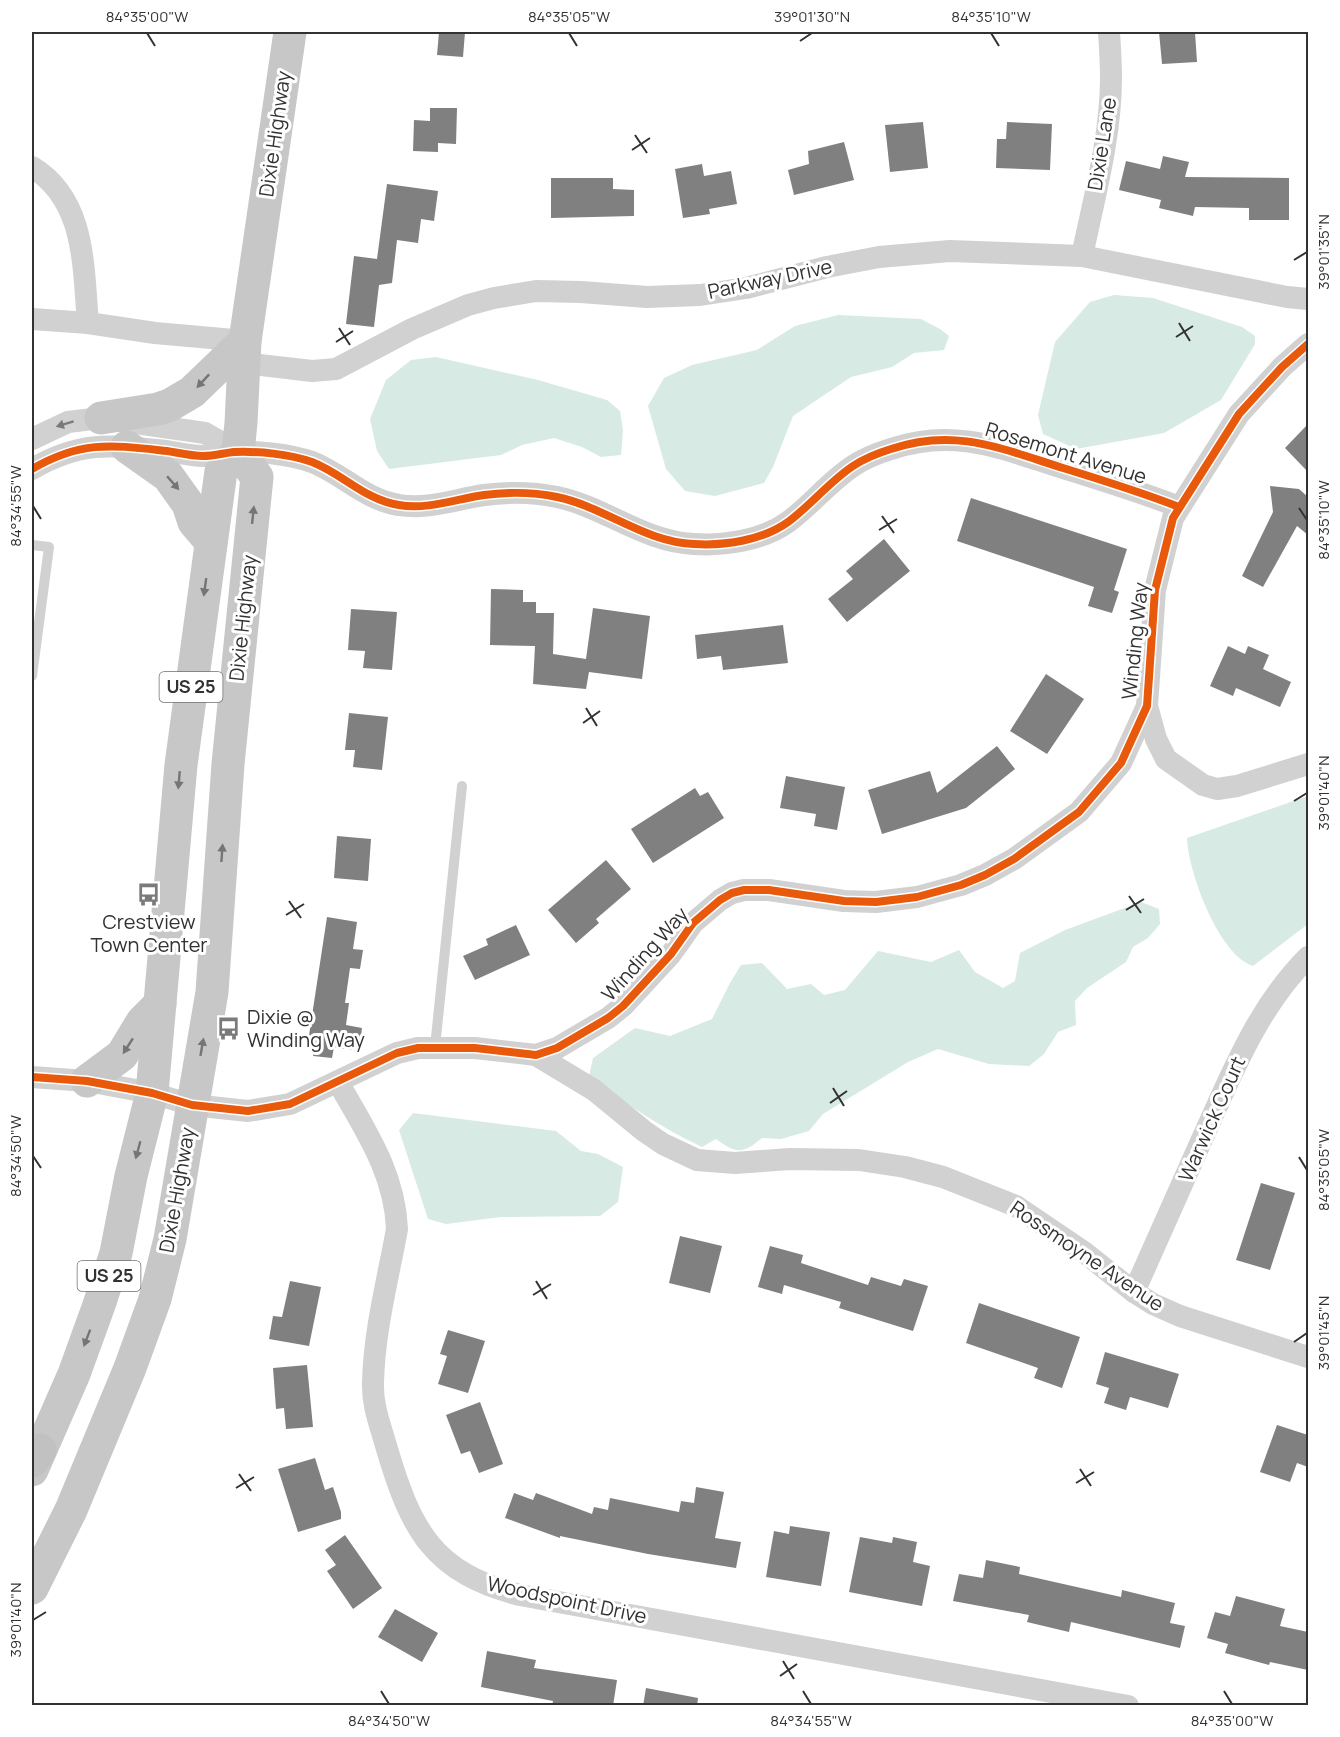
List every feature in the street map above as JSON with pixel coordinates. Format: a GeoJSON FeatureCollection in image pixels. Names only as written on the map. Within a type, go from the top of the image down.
{"type":"FeatureCollection","features":[{"type":"Feature","properties":{"kind":"main road","name":"Dixie Highway"},"geometry":{"type":"LineString","coordinates":[[34,1460],[74,1374],[113,1263],[131,1176],[152,1094],[181,765],[221,471],[238,452],[244,352],[290,32]]}},
{"type":"Feature","properties":{"kind":"main road"},"geometry":{"type":"LineString","coordinates":[[101,418],[170,405],[192,392],[244,352]]}},
{"type":"Feature","properties":{"kind":"main road"},"geometry":{"type":"LineString","coordinates":[[127,447],[168,476],[188,504],[194,522],[211,542]]}},
{"type":"Feature","properties":{"kind":"main road","name":"Dixie Highway"},"geometry":{"type":"LineString","coordinates":[[32,1588],[71,1510],[130,1368],[155,1299],[170,1239],[212,992],[228,764],[257,477],[238,452]]}},
{"type":"Feature","properties":{"kind":"main road"},"geometry":{"type":"LineString","coordinates":[[87,1081],[122,1056],[142,1022],[160,1004]]}},
{"type":"Feature","properties":{"kind":"main road"},"geometry":{"type":"LineString","coordinates":[[32,1549],[74,1453],[137,1290],[153,1229],[168,1146],[165,1123],[152,1094]]}},
{"type":"Feature","properties":{"kind":"street","name":"Dixie Lane"},"geometry":{"type":"LineString","coordinates":[[1082,256],[1099,174],[1109,107],[1111,78],[1109,32]]}},
{"type":"Feature","properties":{"kind":"street"},"geometry":{"type":"LineString","coordinates":[[32,167],[56,186],[72,215],[82,261],[88,323]]}},
{"type":"Feature","properties":{"kind":"street","name":"Parkway Drive"},"geometry":{"type":"LineString","coordinates":[[32,319],[88,323],[155,333],[244,352],[312,371],[336,369],[412,329],[468,304],[494,297],[536,291],[647,297],[700,295],[746,288],[827,267],[879,257],[950,251],[1082,256],[1287,297],[1308,299]]}},
{"type":"Feature","properties":{"kind":"street","name":"Winding Way"},"geometry":{"type":"LineString","coordinates":[[32,1077],[87,1081],[152,1094],[192,1105],[249,1111],[290,1104],[397,1053],[418,1048],[475,1048],[536,1055],[557,1048],[608,1018],[623,1006],[671,954],[693,923],[732,893],[744,890],[769,890],[844,901],[876,902],[917,897],[960,885],[1014,860],[1080,812],[1121,763],[1147,706],[1155,590],[1173,518],[1239,414],[1308,344]]}},
{"type":"Feature","properties":{"kind":"street"},"geometry":{"type":"LineString","coordinates":[[32,439],[68,422],[101,418],[205,433],[238,452]]}},
{"type":"Feature","properties":{"kind":"street","name":"Rosemont Avenue"},"geometry":{"type":"LineString","coordinates":[[238,452],[278,455],[311,462],[363,493],[400,506],[420,507],[509,493],[550,496],[609,515],[653,536],[693,544],[735,542],[769,532],[787,523],[854,466],[874,454],[914,441],[939,439],[987,444],[1150,495],[1179,507]]}},
{"type":"Feature","properties":{"kind":"street"},"geometry":{"type":"LineString","coordinates":[[32,470],[58,456],[82,448],[127,447],[203,456],[238,452]]}},
{"type":"Feature","properties":{"kind":"street"},"geometry":{"type":"LineString","coordinates":[[1147,706],[1156,739],[1166,759]]}},
{"type":"Feature","properties":{"kind":"street"},"geometry":{"type":"LineString","coordinates":[[1121,763],[1145,755],[1166,759],[1203,785],[1216,789],[1237,786],[1308,764]]}},
{"type":"Feature","properties":{"kind":"street","name":"Warwick Court"},"geometry":{"type":"LineString","coordinates":[[1134,1292],[1237,1060],[1259,1019],[1308,957]]}},
{"type":"Feature","properties":{"kind":"street","name":"Rossmoyne Avenue"},"geometry":{"type":"LineString","coordinates":[[536,1055],[594,1089],[663,1144],[698,1160],[735,1163],[790,1159],[859,1160],[905,1167],[943,1177],[1016,1206],[1084,1252],[1134,1292],[1153,1304],[1180,1316],[1308,1357]]}},
{"type":"Feature","properties":{"kind":"street","name":"Woodspoint Drive"},"geometry":{"type":"LineString","coordinates":[[338,1082],[377,1150],[393,1191],[397,1209],[398,1229],[375,1348],[373,1402],[400,1492],[418,1529],[437,1552],[453,1566],[492,1588],[520,1595],[1128,1706]]}},
{"type":"Feature","properties":{"kind":"lane"},"geometry":{"type":"LineString","coordinates":[[32,545],[49,547],[32,676]]}},
{"type":"Feature","properties":{"kind":"lane"},"geometry":{"type":"LineString","coordinates":[[435,1047],[462,786]]}},
{"type":"Feature","properties":{"kind":"shaded area"},"geometry":{"type":"Polygon","coordinates":[[[1114,295],[1153,298],[1242,327],[1255,336],[1255,344],[1221,400],[1164,433],[1076,449],[1043,434],[1038,415],[1055,342],[1090,302],[1114,295]]]}},
{"type":"Feature","properties":{"kind":"shaded area"},"geometry":{"type":"Polygon","coordinates":[[[838,315],[921,319],[949,336],[944,350],[914,353],[892,367],[851,377],[793,416],[773,467],[764,483],[715,496],[685,491],[666,469],[648,406],[664,378],[692,365],[757,350],[795,326],[838,315]]]}},
{"type":"Feature","properties":{"kind":"shaded area"},"geometry":{"type":"Polygon","coordinates":[[[436,357],[538,380],[607,400],[620,411],[623,430],[621,455],[601,457],[582,447],[554,438],[522,445],[501,455],[389,469],[377,451],[370,419],[386,380],[411,360],[436,357]]]}},
{"type":"Feature","properties":{"kind":"shaded area"},"geometry":{"type":"Polygon","coordinates":[[[1308,796],[1308,924],[1253,966],[1240,959],[1228,947],[1217,930],[1199,891],[1187,838],[1308,796]]]}},
{"type":"Feature","properties":{"kind":"shaded area"},"geometry":{"type":"Polygon","coordinates":[[[1141,902],[1159,909],[1160,924],[1148,938],[1133,947],[1126,962],[1087,988],[1075,1001],[1076,1025],[1058,1032],[1044,1054],[1029,1066],[989,1064],[938,1049],[908,1062],[823,1114],[809,1131],[781,1139],[762,1138],[750,1147],[739,1150],[716,1139],[702,1147],[687,1140],[616,1096],[589,1076],[593,1058],[635,1028],[670,1036],[712,1019],[741,965],[762,963],[787,989],[811,984],[824,995],[845,990],[878,951],[931,962],[959,950],[975,972],[1003,988],[1015,981],[1020,953],[1065,930],[1141,902]]]}},
{"type":"Feature","properties":{"kind":"shaded area"},"geometry":{"type":"Polygon","coordinates":[[[413,1113],[556,1131],[581,1151],[598,1154],[623,1167],[618,1202],[600,1216],[501,1217],[446,1224],[428,1219],[399,1130],[413,1113]]]}},
{"type":"Feature","properties":{"kind":"building"},"geometry":{"type":"Polygon","coordinates":[[[439,32],[465,32],[463,57],[437,55],[439,32]]]}},
{"type":"Feature","properties":{"kind":"building"},"geometry":{"type":"Polygon","coordinates":[[[1159,32],[1195,32],[1197,62],[1162,64],[1159,32]]]}},
{"type":"Feature","properties":{"kind":"building"},"geometry":{"type":"Polygon","coordinates":[[[430,108],[457,108],[456,144],[438,143],[438,152],[413,151],[414,120],[430,121],[430,108]]]}},
{"type":"Feature","properties":{"kind":"building"},"geometry":{"type":"Polygon","coordinates":[[[923,122],[928,168],[890,172],[885,125],[923,122]]]}},
{"type":"Feature","properties":{"kind":"building"},"geometry":{"type":"Polygon","coordinates":[[[1007,122],[1052,124],[1050,170],[996,168],[997,139],[1006,139],[1007,122]]]}},
{"type":"Feature","properties":{"kind":"building"},"geometry":{"type":"Polygon","coordinates":[[[844,142],[854,180],[794,195],[788,170],[809,164],[808,151],[844,142]]]}},
{"type":"Feature","properties":{"kind":"building"},"geometry":{"type":"Polygon","coordinates":[[[1163,156],[1189,162],[1185,177],[1289,178],[1289,220],[1249,220],[1249,208],[1195,207],[1193,216],[1159,208],[1161,200],[1119,190],[1126,161],[1160,169],[1163,156]]]}},
{"type":"Feature","properties":{"kind":"building"},"geometry":{"type":"Polygon","coordinates":[[[702,164],[704,176],[731,171],[737,204],[709,209],[710,214],[683,218],[675,169],[702,164]]]}},
{"type":"Feature","properties":{"kind":"building"},"geometry":{"type":"Polygon","coordinates":[[[551,178],[613,178],[613,189],[634,190],[634,216],[551,218],[551,178]]]}},
{"type":"Feature","properties":{"kind":"building"},"geometry":{"type":"Polygon","coordinates":[[[387,184],[438,191],[434,221],[421,219],[418,243],[397,240],[392,283],[379,285],[374,327],[346,324],[354,256],[377,259],[387,184]]]}},
{"type":"Feature","properties":{"kind":"building"},"geometry":{"type":"Polygon","coordinates":[[[1308,424],[1308,472],[1285,448],[1308,424]]]}},
{"type":"Feature","properties":{"kind":"building"},"geometry":{"type":"Polygon","coordinates":[[[1270,486],[1299,489],[1308,497],[1308,535],[1297,526],[1263,587],[1242,576],[1273,512],[1270,486]]]}},
{"type":"Feature","properties":{"kind":"building"},"geometry":{"type":"Polygon","coordinates":[[[971,498],[1127,549],[1114,590],[1119,592],[1112,613],[1088,606],[1094,587],[957,541],[971,498]]]}},
{"type":"Feature","properties":{"kind":"building"},"geometry":{"type":"Polygon","coordinates":[[[884,539],[910,571],[847,622],[828,599],[853,579],[846,571],[884,539]]]}},
{"type":"Feature","properties":{"kind":"building"},"geometry":{"type":"Polygon","coordinates":[[[491,589],[523,590],[523,602],[536,602],[536,613],[554,613],[553,654],[586,659],[593,608],[650,616],[642,679],[589,672],[586,689],[533,684],[535,646],[490,645],[491,589]]]}},
{"type":"Feature","properties":{"kind":"building"},"geometry":{"type":"Polygon","coordinates":[[[351,609],[397,612],[392,670],[363,668],[365,651],[348,650],[351,609]]]}},
{"type":"Feature","properties":{"kind":"building"},"geometry":{"type":"Polygon","coordinates":[[[783,625],[788,663],[723,670],[721,656],[697,659],[695,635],[783,625]]]}},
{"type":"Feature","properties":{"kind":"building"},"geometry":{"type":"Polygon","coordinates":[[[1228,646],[1245,654],[1248,646],[1269,655],[1263,669],[1291,682],[1280,707],[1236,688],[1233,696],[1210,686],[1228,646]]]}},
{"type":"Feature","properties":{"kind":"building"},"geometry":{"type":"Polygon","coordinates":[[[1046,674],[1084,699],[1047,754],[1010,731],[1046,674]]]}},
{"type":"Feature","properties":{"kind":"building"},"geometry":{"type":"Polygon","coordinates":[[[349,713],[388,717],[382,770],[353,767],[355,750],[345,750],[349,713]]]}},
{"type":"Feature","properties":{"kind":"building"},"geometry":{"type":"Polygon","coordinates":[[[997,746],[1015,769],[966,808],[882,834],[868,790],[930,771],[937,793],[997,746]]]}},
{"type":"Feature","properties":{"kind":"building"},"geometry":{"type":"Polygon","coordinates":[[[786,776],[845,787],[837,830],[814,826],[816,814],[780,808],[786,776]]]}},
{"type":"Feature","properties":{"kind":"building"},"geometry":{"type":"Polygon","coordinates":[[[695,788],[700,796],[708,792],[724,818],[653,863],[631,829],[695,788]]]}},
{"type":"Feature","properties":{"kind":"building"},"geometry":{"type":"Polygon","coordinates":[[[337,836],[371,839],[368,881],[334,878],[337,836]]]}},
{"type":"Feature","properties":{"kind":"building"},"geometry":{"type":"Polygon","coordinates":[[[606,860],[631,889],[596,919],[599,923],[576,943],[548,910],[606,860]]]}},
{"type":"Feature","properties":{"kind":"building"},"geometry":{"type":"Polygon","coordinates":[[[327,917],[357,922],[353,949],[363,950],[360,969],[350,968],[345,1003],[349,1003],[346,1025],[362,1028],[359,1051],[334,1047],[332,1058],[313,1056],[315,1043],[308,1042],[327,917]]]}},
{"type":"Feature","properties":{"kind":"building"},"geometry":{"type":"Polygon","coordinates":[[[516,925],[530,955],[475,980],[463,956],[488,945],[486,939],[516,925]]]}},
{"type":"Feature","properties":{"kind":"building"},"geometry":{"type":"Polygon","coordinates":[[[1261,1183],[1295,1193],[1270,1270],[1236,1260],[1261,1183]]]}},
{"type":"Feature","properties":{"kind":"building"},"geometry":{"type":"Polygon","coordinates":[[[680,1236],[722,1246],[710,1293],[669,1283],[680,1236]]]}},
{"type":"Feature","properties":{"kind":"building"},"geometry":{"type":"Polygon","coordinates":[[[770,1246],[803,1255],[801,1263],[868,1285],[871,1277],[901,1286],[904,1279],[928,1286],[913,1331],[839,1308],[841,1302],[784,1285],[782,1294],[758,1287],[770,1246]]]}},
{"type":"Feature","properties":{"kind":"building"},"geometry":{"type":"Polygon","coordinates":[[[290,1281],[321,1287],[309,1346],[269,1339],[273,1316],[282,1317],[290,1281]]]}},
{"type":"Feature","properties":{"kind":"building"},"geometry":{"type":"Polygon","coordinates":[[[979,1303],[1080,1337],[1062,1388],[1034,1378],[1038,1368],[966,1343],[979,1303]]]}},
{"type":"Feature","properties":{"kind":"building"},"geometry":{"type":"Polygon","coordinates":[[[448,1330],[485,1341],[468,1393],[438,1384],[447,1356],[440,1354],[448,1330]]]}},
{"type":"Feature","properties":{"kind":"building"},"geometry":{"type":"Polygon","coordinates":[[[1105,1352],[1179,1374],[1168,1408],[1130,1397],[1126,1410],[1104,1403],[1109,1388],[1096,1384],[1105,1352]]]}},
{"type":"Feature","properties":{"kind":"building"},"geometry":{"type":"Polygon","coordinates":[[[307,1365],[313,1427],[286,1429],[284,1408],[276,1409],[273,1368],[307,1365]]]}},
{"type":"Feature","properties":{"kind":"building"},"geometry":{"type":"Polygon","coordinates":[[[480,1402],[503,1464],[479,1473],[470,1451],[461,1454],[446,1415],[480,1402]]]}},
{"type":"Feature","properties":{"kind":"building"},"geometry":{"type":"Polygon","coordinates":[[[1277,1425],[1308,1435],[1308,1467],[1297,1463],[1290,1482],[1260,1472],[1277,1425]]]}},
{"type":"Feature","properties":{"kind":"building"},"geometry":{"type":"Polygon","coordinates":[[[315,1458],[325,1490],[333,1487],[341,1519],[298,1532],[278,1469],[315,1458]]]}},
{"type":"Feature","properties":{"kind":"building"},"geometry":{"type":"Polygon","coordinates":[[[696,1487],[724,1492],[715,1538],[741,1542],[736,1568],[648,1554],[560,1536],[560,1538],[505,1518],[514,1493],[533,1500],[536,1493],[592,1514],[594,1507],[608,1510],[610,1498],[679,1512],[681,1501],[694,1503],[696,1487]]]}},
{"type":"Feature","properties":{"kind":"building"},"geometry":{"type":"Polygon","coordinates":[[[790,1526],[830,1532],[821,1586],[766,1577],[774,1531],[789,1534],[790,1526]]]}},
{"type":"Feature","properties":{"kind":"building"},"geometry":{"type":"Polygon","coordinates":[[[345,1535],[382,1588],[353,1609],[327,1571],[336,1565],[325,1550],[345,1535]]]}},
{"type":"Feature","properties":{"kind":"building"},"geometry":{"type":"Polygon","coordinates":[[[860,1537],[892,1543],[893,1537],[917,1542],[913,1562],[930,1566],[922,1606],[849,1592],[860,1537]]]}},
{"type":"Feature","properties":{"kind":"building"},"geometry":{"type":"Polygon","coordinates":[[[986,1560],[1020,1567],[1019,1574],[1121,1597],[1122,1590],[1175,1603],[1170,1623],[1185,1626],[1180,1648],[1071,1622],[1069,1632],[1027,1622],[1029,1615],[953,1601],[959,1574],[983,1578],[986,1560]]]}},
{"type":"Feature","properties":{"kind":"building"},"geometry":{"type":"Polygon","coordinates":[[[1236,1596],[1285,1609],[1280,1626],[1308,1632],[1308,1670],[1270,1662],[1269,1665],[1225,1653],[1228,1644],[1207,1638],[1215,1612],[1230,1616],[1236,1596]]]}},
{"type":"Feature","properties":{"kind":"building"},"geometry":{"type":"Polygon","coordinates":[[[395,1609],[438,1633],[422,1662],[378,1637],[395,1609]]]}},
{"type":"Feature","properties":{"kind":"building"},"geometry":{"type":"Polygon","coordinates":[[[487,1651],[536,1660],[534,1668],[617,1680],[613,1706],[552,1706],[553,1701],[481,1687],[487,1651]]]}},
{"type":"Feature","properties":{"kind":"building"},"geometry":{"type":"Polygon","coordinates":[[[646,1688],[698,1698],[697,1706],[643,1706],[646,1688]]]}},
{"type":"Feature","properties":{"kind":"cycle path"},"geometry":{"type":"LineString","coordinates":[[32,1077],[87,1081],[152,1093],[192,1105],[248,1111],[290,1104],[397,1053],[418,1048],[475,1048],[536,1055],[557,1048],[608,1018],[623,1006],[671,954],[693,923],[732,893],[744,890],[769,890],[844,901],[876,902],[917,897],[961,885],[1014,859],[1079,812],[1121,763],[1147,706],[1155,590],[1173,518],[1239,414],[1282,367],[1308,344]]}},
{"type":"Feature","properties":{"kind":"cycle path"},"geometry":{"type":"LineString","coordinates":[[32,469],[66,453],[113,446],[199,456],[234,452],[273,454],[312,462],[375,498],[399,505],[431,505],[493,494],[539,494],[592,508],[658,537],[676,542],[706,544],[731,543],[778,528],[788,522],[844,472],[872,456],[914,443],[957,440],[1019,454],[1179,507]]}},
{"type":"Feature","properties":{"kind":"place","name":"Crestview Town Center"},"geometry":{"type":"Point","coordinates":[149,894]}},
{"type":"Feature","properties":{"kind":"place","name":"Dixie @ Winding Way"},"geometry":{"type":"Point","coordinates":[229,1028]}}]}
